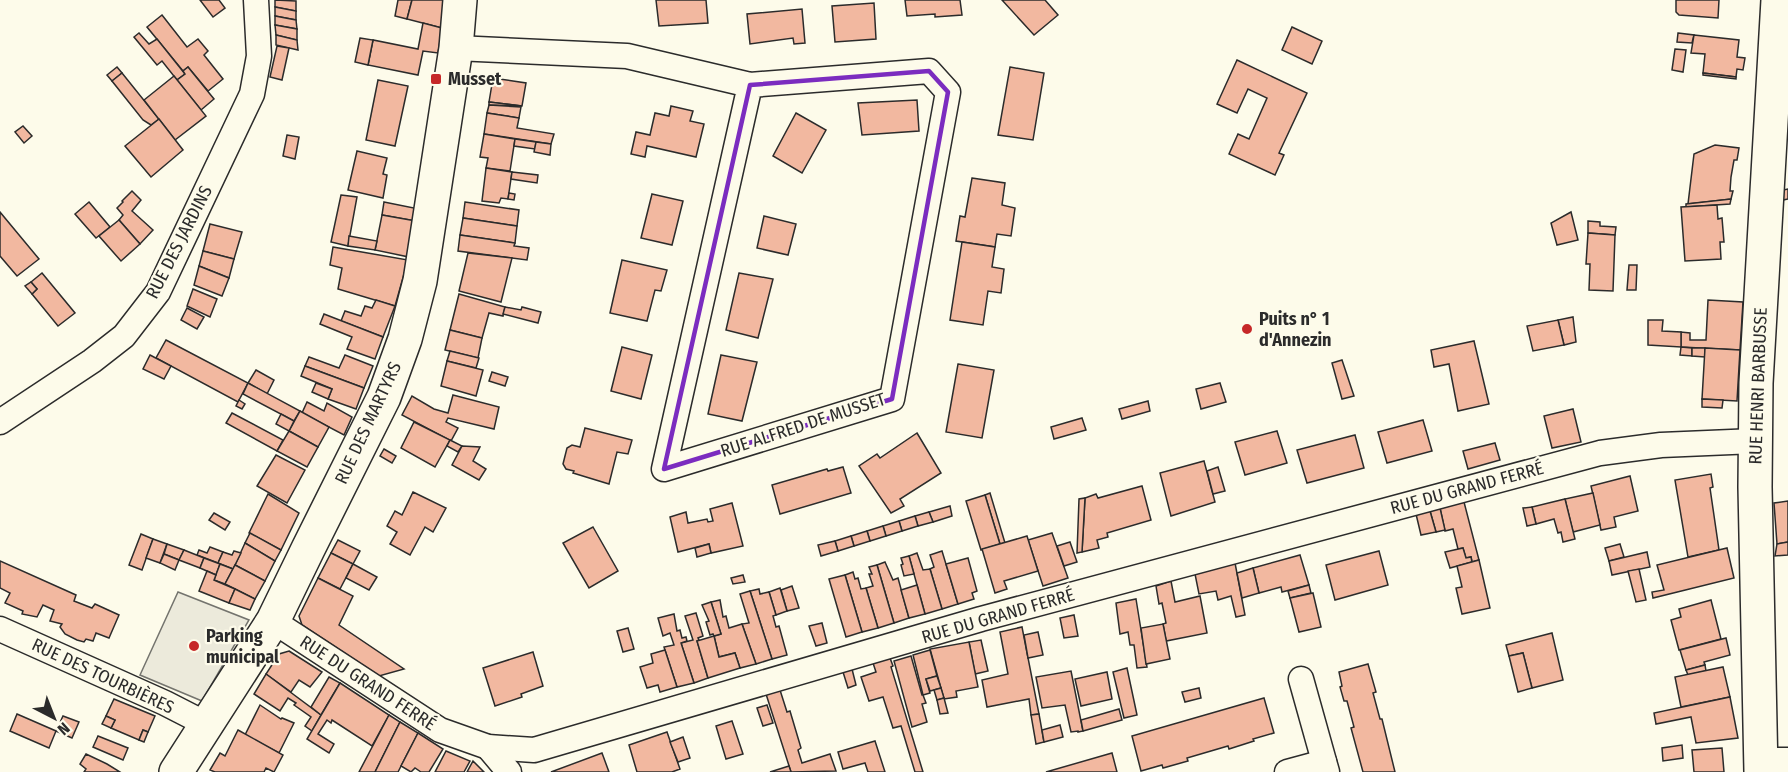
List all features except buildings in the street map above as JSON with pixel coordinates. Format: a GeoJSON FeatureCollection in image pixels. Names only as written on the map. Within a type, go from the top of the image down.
{"type":"FeatureCollection","features":[{"type":"Feature","properties":{"kind":"street","name":"RUE DES JARDINS"},"geometry":{"type":"LineString","coordinates":[[0,422],[92,361],[124,336],[158,292],[252,94],[260,56],[256,0]]}},
{"type":"Feature","properties":{"kind":"street","name":"RUE DES MARTYRS"},"geometry":{"type":"LineString","coordinates":[[176,772],[273,621],[384,397],[405,339],[420,281],[456,48],[460,0]]}},
{"type":"Feature","properties":{"kind":"street","name":"RUE HENRI BARBUSSE"},"geometry":{"type":"LineString","coordinates":[[1770,764],[1755,441],[1756,383],[1778,0]]}},
{"type":"Feature","properties":{"kind":"street","name":"RUE ALFRED DE MUSSET"},"geometry":{"type":"LineString","coordinates":[[456,48],[627,56],[750,85],[929,71],[948,92],[892,399],[664,469],[750,85]]}},
{"type":"Feature","properties":{"kind":"street","name":"RUE DU GRAND FERRÉ"},"geometry":{"type":"LineString","coordinates":[[273,621],[440,730],[488,747],[534,750],[981,619],[1600,453],[1661,445],[1755,441]]}},
{"type":"Feature","properties":{"kind":"street","name":"RUE DES TOURBIÈRES"},"geometry":{"type":"LineString","coordinates":[[0,629],[165,703],[206,724]]}},
{"type":"Feature","properties":{"kind":"street"},"geometry":{"type":"LineString","coordinates":[[1287,772],[1325,767],[1301,679]]}},
{"type":"Feature","properties":{"kind":"street"},"geometry":{"type":"LineString","coordinates":[[488,747],[509,772]]}},
{"type":"Feature","properties":{"kind":"highlighted area"},"geometry":{"type":"Polygon","coordinates":[[[929,71],[948,92],[892,399],[664,469],[750,85],[929,71]]]}},
{"type":"Feature","properties":{"kind":"shaded area","name":"Parking municipal"},"geometry":{"type":"Polygon","coordinates":[[[178,592],[249,620],[202,701],[140,675],[178,592]]]}},
{"type":"Feature","properties":{"kind":"place","name":"Musset"},"geometry":{"type":"Point","coordinates":[436,79]}},
{"type":"Feature","properties":{"kind":"place","name":"Puits n° 1 d'Annezin"},"geometry":{"type":"Point","coordinates":[1247,329]}},
{"type":"Feature","properties":{"kind":"place","name":"Parking municipal"},"geometry":{"type":"Point","coordinates":[194,646]}}]}
